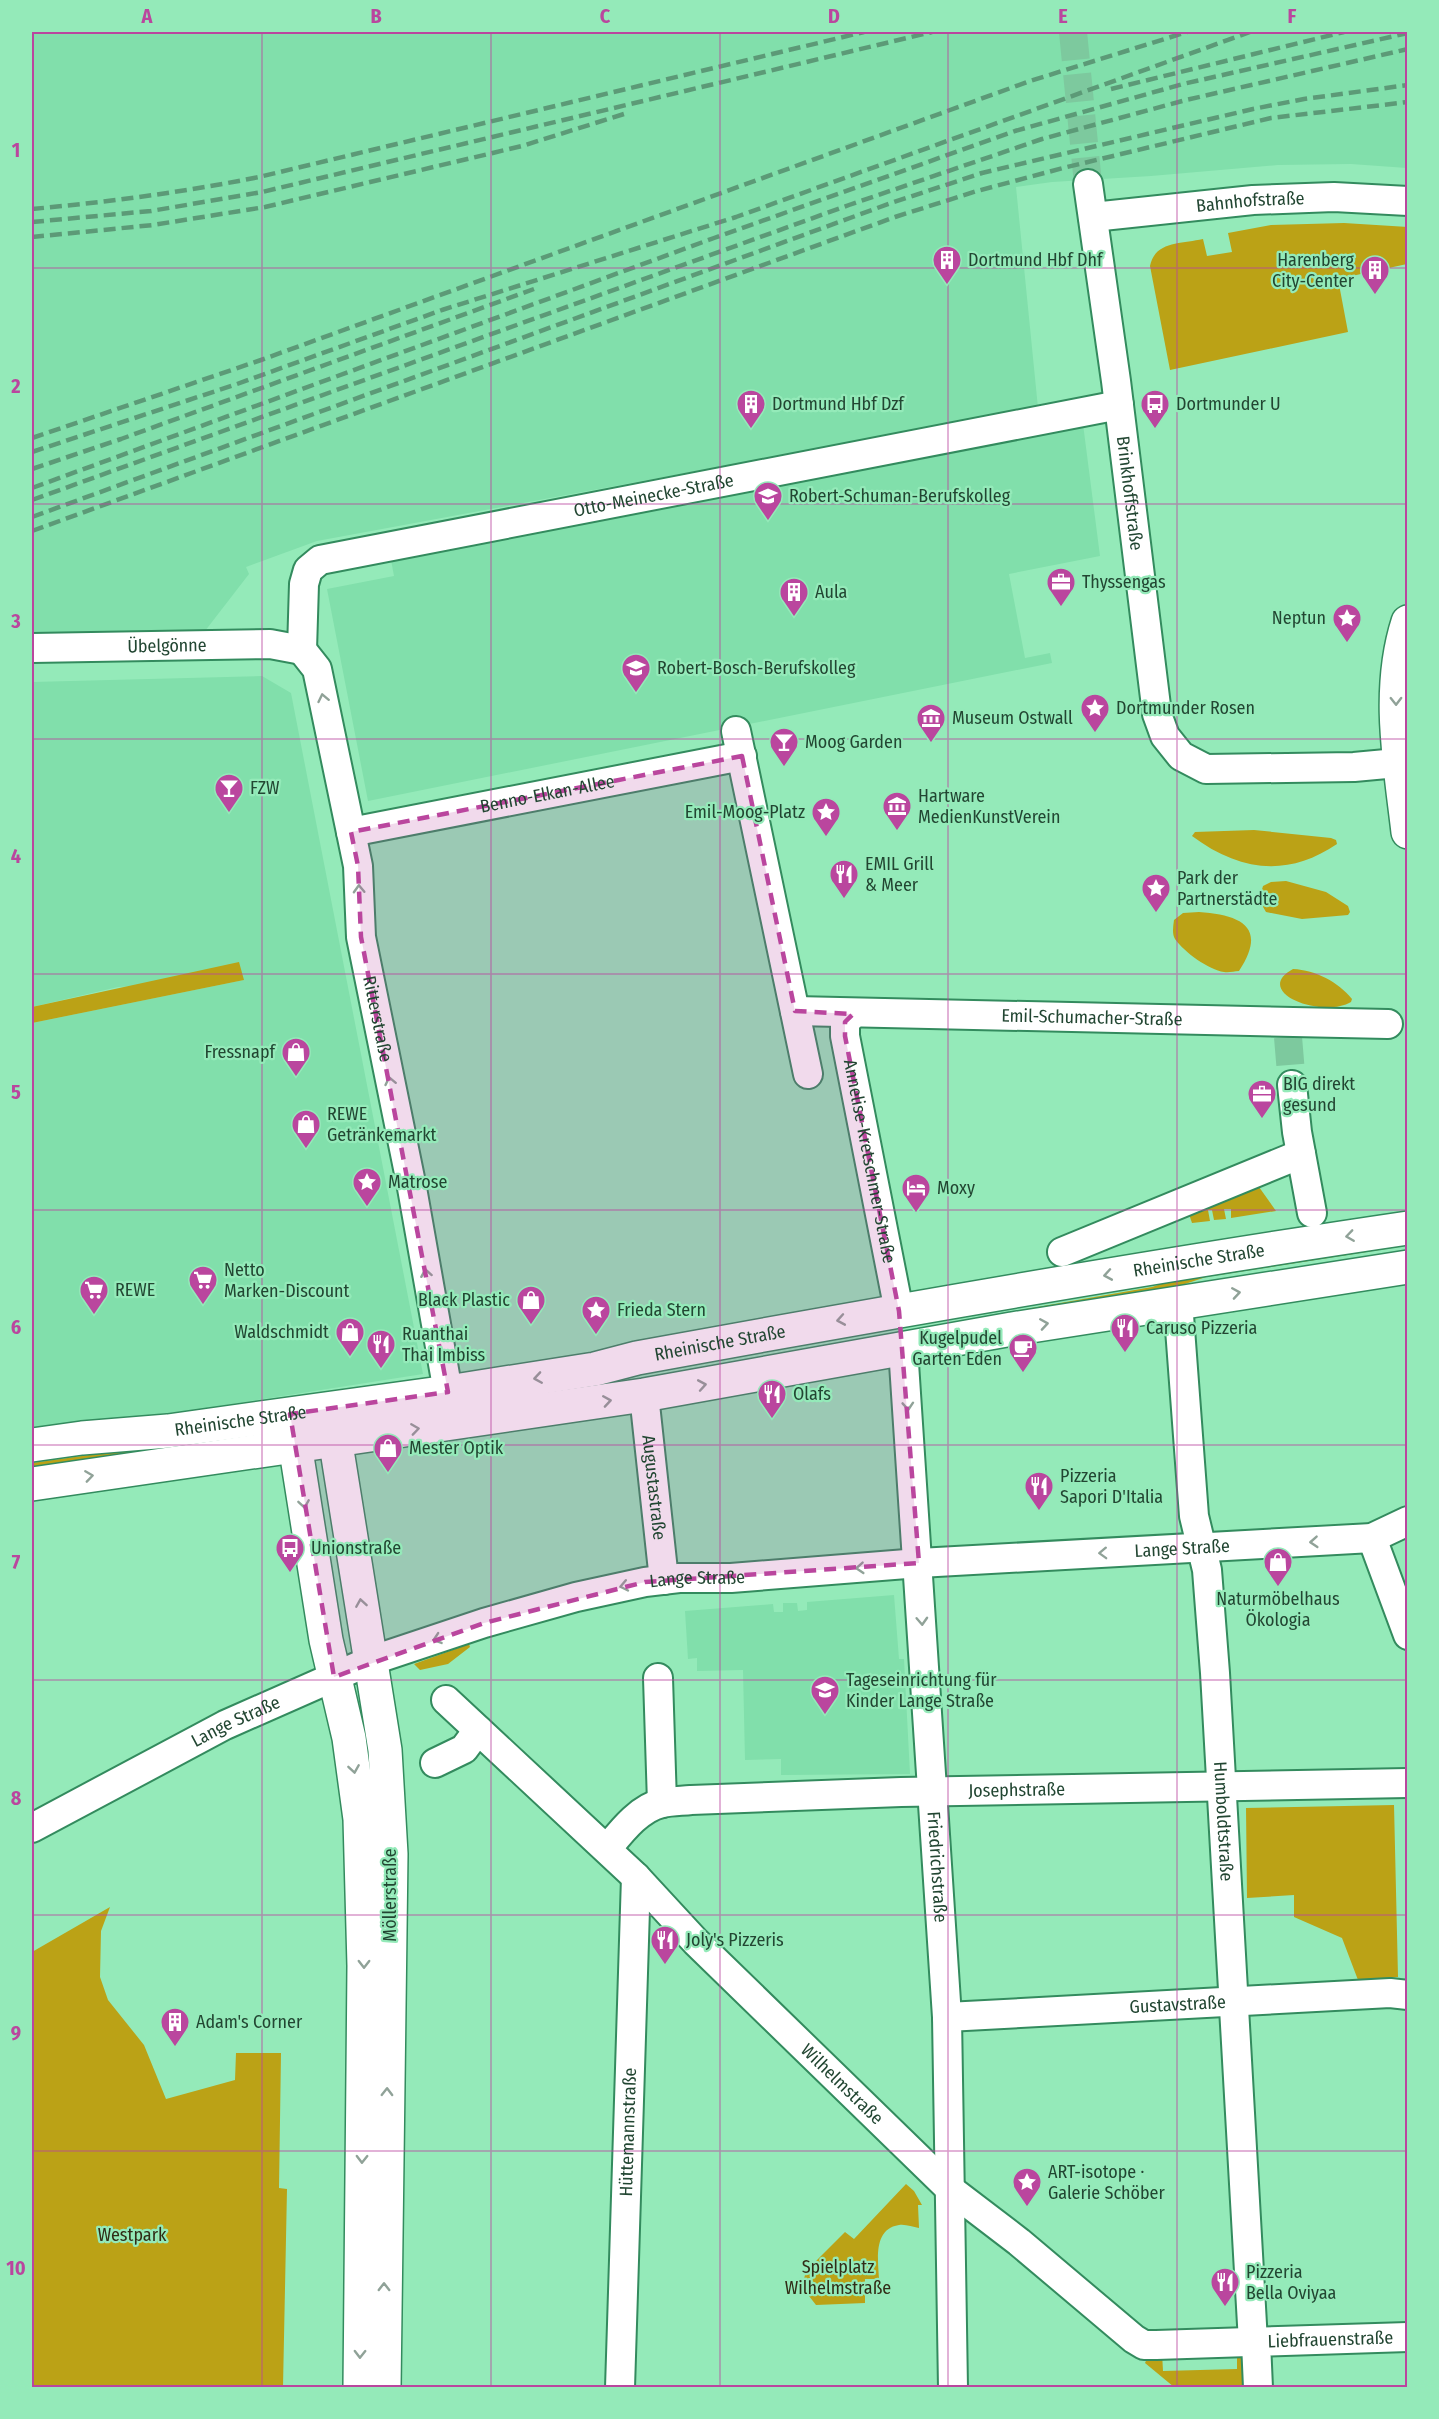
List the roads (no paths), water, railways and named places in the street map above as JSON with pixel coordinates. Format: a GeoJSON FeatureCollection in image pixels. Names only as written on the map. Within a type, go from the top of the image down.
{"type":"FeatureCollection","features":[{"type":"Feature","properties":{"kind":"main road"},"geometry":{"type":"LineString","coordinates":[[1407,622],[1396,677],[1404,763],[1407,832]]}},
{"type":"Feature","properties":{"kind":"main road","name":"Rheinische Straße"},"geometry":{"type":"LineString","coordinates":[[32,1445],[82,1438],[168,1431],[595,1369],[648,1355],[1244,1251],[1407,1228]]}},
{"type":"Feature","properties":{"kind":"main road","name":"Rheinische Straße"},"geometry":{"type":"LineString","coordinates":[[32,1484],[644,1395],[903,1348],[1407,1267]]}},
{"type":"Feature","properties":{"kind":"main road"},"geometry":{"type":"LineString","coordinates":[[899,1311],[903,1348]]}},
{"type":"Feature","properties":{"kind":"main road","name":"Möllerstraße"},"geometry":{"type":"LineString","coordinates":[[330,1408],[385,1750],[391,1854],[384,2388]]}},
{"type":"Feature","properties":{"kind":"main road","name":"Möllerstraße"},"geometry":{"type":"LineString","coordinates":[[290,1414],[326,1640],[356,1775],[362,1862],[364,1966],[360,2388]]}},
{"type":"Feature","properties":{"kind":"street","name":"Brinkhoffstraße"},"geometry":{"type":"LineString","coordinates":[[1088,184],[1119,405],[1157,714],[1165,736],[1181,756],[1206,769],[1404,763]]}},
{"type":"Feature","properties":{"kind":"street","name":"Bahnhofstraße"},"geometry":{"type":"LineString","coordinates":[[1093,217],[1254,200],[1334,197],[1407,201]]}},
{"type":"Feature","properties":{"kind":"street","name":"Otto-Meinecke-Straße"},"geometry":{"type":"LineString","coordinates":[[302,650],[304,584],[308,570],[320,560],[1119,405]]}},
{"type":"Feature","properties":{"kind":"street","name":"Übelgönne"},"geometry":{"type":"LineString","coordinates":[[32,648],[270,644],[302,650]]}},
{"type":"Feature","properties":{"kind":"street","name":"Ritterstraße"},"geometry":{"type":"LineString","coordinates":[[302,650],[317,669],[358,866],[361,937],[412,1188],[448,1392]]}},
{"type":"Feature","properties":{"kind":"street","name":"Benno-Elkan-Allee"},"geometry":{"type":"LineString","coordinates":[[351,832],[739,743],[795,1011]]}},
{"type":"Feature","properties":{"kind":"street","name":"Emil-Schumacher-Straße"},"geometry":{"type":"LineString","coordinates":[[795,1011],[1121,1018],[1287,1029],[1388,1024]]}},
{"type":"Feature","properties":{"kind":"street"},"geometry":{"type":"LineString","coordinates":[[795,1011],[808,1074]]}},
{"type":"Feature","properties":{"kind":"street","name":"Annelise-Kretschmer-Straße"},"geometry":{"type":"LineString","coordinates":[[853,1014],[845,1022],[845,1036],[899,1311]]}},
{"type":"Feature","properties":{"kind":"street"},"geometry":{"type":"LineString","coordinates":[[1292,1085],[1312,1213]]}},
{"type":"Feature","properties":{"kind":"street"},"geometry":{"type":"LineString","coordinates":[[1062,1252],[1301,1154]]}},
{"type":"Feature","properties":{"kind":"street","name":"Humboldtstraße"},"geometry":{"type":"LineString","coordinates":[[1178,1302],[1194,1516],[1203,1548],[1215,1673],[1258,2388]]}},
{"type":"Feature","properties":{"kind":"street","name":"Friedrichstraße"},"geometry":{"type":"LineString","coordinates":[[903,1348],[947,2017],[953,2388]]}},
{"type":"Feature","properties":{"kind":"street","name":"Augustastraße"},"geometry":{"type":"LineString","coordinates":[[644,1395],[664,1580]]}},
{"type":"Feature","properties":{"kind":"street","name":"Lange Straße"},"geometry":{"type":"LineString","coordinates":[[32,1828],[225,1725],[370,1661],[484,1623],[576,1597],[664,1580],[731,1578],[918,1563],[1372,1538],[1407,1521]]}},
{"type":"Feature","properties":{"kind":"street"},"geometry":{"type":"LineString","coordinates":[[1372,1538],[1407,1635]]}},
{"type":"Feature","properties":{"kind":"street"},"geometry":{"type":"LineString","coordinates":[[658,1678],[662,1803]]}},
{"type":"Feature","properties":{"kind":"street","name":"Wilhelmstraße"},"geometry":{"type":"LineString","coordinates":[[446,1700],[636,1877],[696,1942],[951,2190],[1019,2242],[1134,2339],[1144,2345],[1255,2342]]}},
{"type":"Feature","properties":{"kind":"street"},"geometry":{"type":"LineString","coordinates":[[435,1762],[464,1749],[478,1730]]}},
{"type":"Feature","properties":{"kind":"street","name":"Josephstraße"},"geometry":{"type":"LineString","coordinates":[[607,1849],[634,1820],[651,1807],[662,1803],[691,1800],[932,1792],[1407,1783]]}},
{"type":"Feature","properties":{"kind":"street","name":"Hüttemannstraße"},"geometry":{"type":"LineString","coordinates":[[620,2388],[636,1877]]}},
{"type":"Feature","properties":{"kind":"street","name":"Gustavstraße"},"geometry":{"type":"LineString","coordinates":[[947,2017],[1390,1993],[1407,1995]]}},
{"type":"Feature","properties":{"kind":"street","name":"Liebfrauenstraße"},"geometry":{"type":"LineString","coordinates":[[1255,2342],[1407,2337]]}},
{"type":"Feature","properties":{"kind":"tunnel"},"geometry":{"type":"LineString","coordinates":[[1073,32],[1088,184]]}},
{"type":"Feature","properties":{"kind":"tunnel"},"geometry":{"type":"LineString","coordinates":[[1288,1037],[1292,1085]]}},
{"type":"Feature","properties":{"kind":"railway"},"geometry":{"type":"LineString","coordinates":[[32,209],[146,196],[259,177],[864,32]]}},
{"type":"Feature","properties":{"kind":"railway"},"geometry":{"type":"LineString","coordinates":[[32,222],[151,211],[262,192],[932,32]]}},
{"type":"Feature","properties":{"kind":"railway"},"geometry":{"type":"LineString","coordinates":[[32,438],[261,360],[1030,81],[1187,32]]}},
{"type":"Feature","properties":{"kind":"railway"},"geometry":{"type":"LineString","coordinates":[[32,452],[237,384],[442,310],[736,217],[1250,32]]}},
{"type":"Feature","properties":{"kind":"railway"},"geometry":{"type":"LineString","coordinates":[[1111,89],[1344,32]]}},
{"type":"Feature","properties":{"kind":"railway"},"geometry":{"type":"LineString","coordinates":[[32,488],[714,238],[1015,131],[1183,84],[1408,33]]}},
{"type":"Feature","properties":{"kind":"railway"},"geometry":{"type":"LineString","coordinates":[[32,500],[849,205],[1042,139],[1186,100],[1408,49]]}},
{"type":"Feature","properties":{"kind":"railway"},"geometry":{"type":"LineString","coordinates":[[32,517],[891,203],[982,173],[1253,109],[1304,99],[1408,85]]}},
{"type":"Feature","properties":{"kind":"railway"},"geometry":{"type":"LineString","coordinates":[[32,531],[895,217],[977,191],[1271,118],[1408,102]]}},
{"type":"Feature","properties":{"kind":"railway"},"geometry":{"type":"LineString","coordinates":[[32,237],[153,225],[265,207],[522,146],[624,114]]}},
{"type":"Feature","properties":{"kind":"railway"},"geometry":{"type":"LineString","coordinates":[[32,469],[121,439],[534,289]]}},
{"type":"Feature","properties":{"kind":"place","name":"Dortmund Hbf Dhf"},"geometry":{"type":"Point","coordinates":[947,286]}},
{"type":"Feature","properties":{"kind":"place","name":"Harenberg City-Center"},"geometry":{"type":"Point","coordinates":[1375,296]}},
{"type":"Feature","properties":{"kind":"place","name":"Dortmund Hbf Dzf"},"geometry":{"type":"Point","coordinates":[751,430]}},
{"type":"Feature","properties":{"kind":"place","name":"Dortmunder U"},"geometry":{"type":"Point","coordinates":[1155,430]}},
{"type":"Feature","properties":{"kind":"place","name":"Robert-Schuman-Berufskolleg"},"geometry":{"type":"Point","coordinates":[768,522]}},
{"type":"Feature","properties":{"kind":"place","name":"Thyssengas"},"geometry":{"type":"Point","coordinates":[1061,608]}},
{"type":"Feature","properties":{"kind":"place","name":"Aula"},"geometry":{"type":"Point","coordinates":[794,618]}},
{"type":"Feature","properties":{"kind":"place","name":"Neptun"},"geometry":{"type":"Point","coordinates":[1347,644]}},
{"type":"Feature","properties":{"kind":"place","name":"Robert-Bosch-Berufskolleg"},"geometry":{"type":"Point","coordinates":[636,694]}},
{"type":"Feature","properties":{"kind":"place","name":"Dortmunder Rosen"},"geometry":{"type":"Point","coordinates":[1095,734]}},
{"type":"Feature","properties":{"kind":"place","name":"Museum Ostwall"},"geometry":{"type":"Point","coordinates":[931,744]}},
{"type":"Feature","properties":{"kind":"place","name":"Moog Garden"},"geometry":{"type":"Point","coordinates":[784,768]}},
{"type":"Feature","properties":{"kind":"place","name":"FZW"},"geometry":{"type":"Point","coordinates":[229,814]}},
{"type":"Feature","properties":{"kind":"place","name":"Hartware MedienKunstVerein"},"geometry":{"type":"Point","coordinates":[897,832]}},
{"type":"Feature","properties":{"kind":"place","name":"Emil-Moog-Platz"},"geometry":{"type":"Point","coordinates":[826,838]}},
{"type":"Feature","properties":{"kind":"place","name":"EMIL Grill & Meer"},"geometry":{"type":"Point","coordinates":[844,900]}},
{"type":"Feature","properties":{"kind":"place","name":"Park der Partnerstädte"},"geometry":{"type":"Point","coordinates":[1156,914]}},
{"type":"Feature","properties":{"kind":"place","name":"Fressnapf"},"geometry":{"type":"Point","coordinates":[296,1078]}},
{"type":"Feature","properties":{"kind":"place","name":"BIG direkt gesund"},"geometry":{"type":"Point","coordinates":[1262,1120]}},
{"type":"Feature","properties":{"kind":"place","name":"REWE Getränkemarkt"},"geometry":{"type":"Point","coordinates":[306,1150]}},
{"type":"Feature","properties":{"kind":"place","name":"Matrose"},"geometry":{"type":"Point","coordinates":[367,1208]}},
{"type":"Feature","properties":{"kind":"place","name":"Moxy"},"geometry":{"type":"Point","coordinates":[916,1214]}},
{"type":"Feature","properties":{"kind":"place","name":"Netto Marken-Discount"},"geometry":{"type":"Point","coordinates":[203,1306]}},
{"type":"Feature","properties":{"kind":"place","name":"REWE"},"geometry":{"type":"Point","coordinates":[94,1316]}},
{"type":"Feature","properties":{"kind":"place","name":"Black Plastic"},"geometry":{"type":"Point","coordinates":[531,1326]}},
{"type":"Feature","properties":{"kind":"place","name":"Frieda Stern"},"geometry":{"type":"Point","coordinates":[596,1336]}},
{"type":"Feature","properties":{"kind":"place","name":"Caruso Pizzeria"},"geometry":{"type":"Point","coordinates":[1125,1354]}},
{"type":"Feature","properties":{"kind":"place","name":"Waldschmidt"},"geometry":{"type":"Point","coordinates":[350,1358]}},
{"type":"Feature","properties":{"kind":"place","name":"Ruanthai Thai Imbiss"},"geometry":{"type":"Point","coordinates":[381,1370]}},
{"type":"Feature","properties":{"kind":"place","name":"Kugelpudel Garten Eden"},"geometry":{"type":"Point","coordinates":[1023,1374]}},
{"type":"Feature","properties":{"kind":"place","name":"Olafs"},"geometry":{"type":"Point","coordinates":[772,1420]}},
{"type":"Feature","properties":{"kind":"place","name":"Mester Optik"},"geometry":{"type":"Point","coordinates":[388,1474]}},
{"type":"Feature","properties":{"kind":"place","name":"Pizzeria Sapori D'Italia"},"geometry":{"type":"Point","coordinates":[1039,1512]}},
{"type":"Feature","properties":{"kind":"place","name":"Unionstraße"},"geometry":{"type":"Point","coordinates":[290,1574]}},
{"type":"Feature","properties":{"kind":"place","name":"Naturmöbelhaus Ökologia"},"geometry":{"type":"Point","coordinates":[1278,1588]}},
{"type":"Feature","properties":{"kind":"place","name":"Tageseinrichtung für Kinder Lange Straße"},"geometry":{"type":"Point","coordinates":[825,1716]}},
{"type":"Feature","properties":{"kind":"place","name":"Joly's Pizzeris"},"geometry":{"type":"Point","coordinates":[665,1966]}},
{"type":"Feature","properties":{"kind":"place","name":"Adam's Corner"},"geometry":{"type":"Point","coordinates":[175,2048]}},
{"type":"Feature","properties":{"kind":"place","name":"ART-isotope · Galerie Schöber"},"geometry":{"type":"Point","coordinates":[1027,2208]}},
{"type":"Feature","properties":{"kind":"place","name":"Pizzeria Bella Oviyaa"},"geometry":{"type":"Point","coordinates":[1225,2308]}},
{"type":"Feature","properties":{"kind":"park label","name":"Westpark"},"geometry":{"type":"Point","coordinates":[132,2235]}},
{"type":"Feature","properties":{"kind":"park label","name":"Spielplatz Wilhelmstraße"},"geometry":{"type":"Point","coordinates":[838,2277]}}]}
